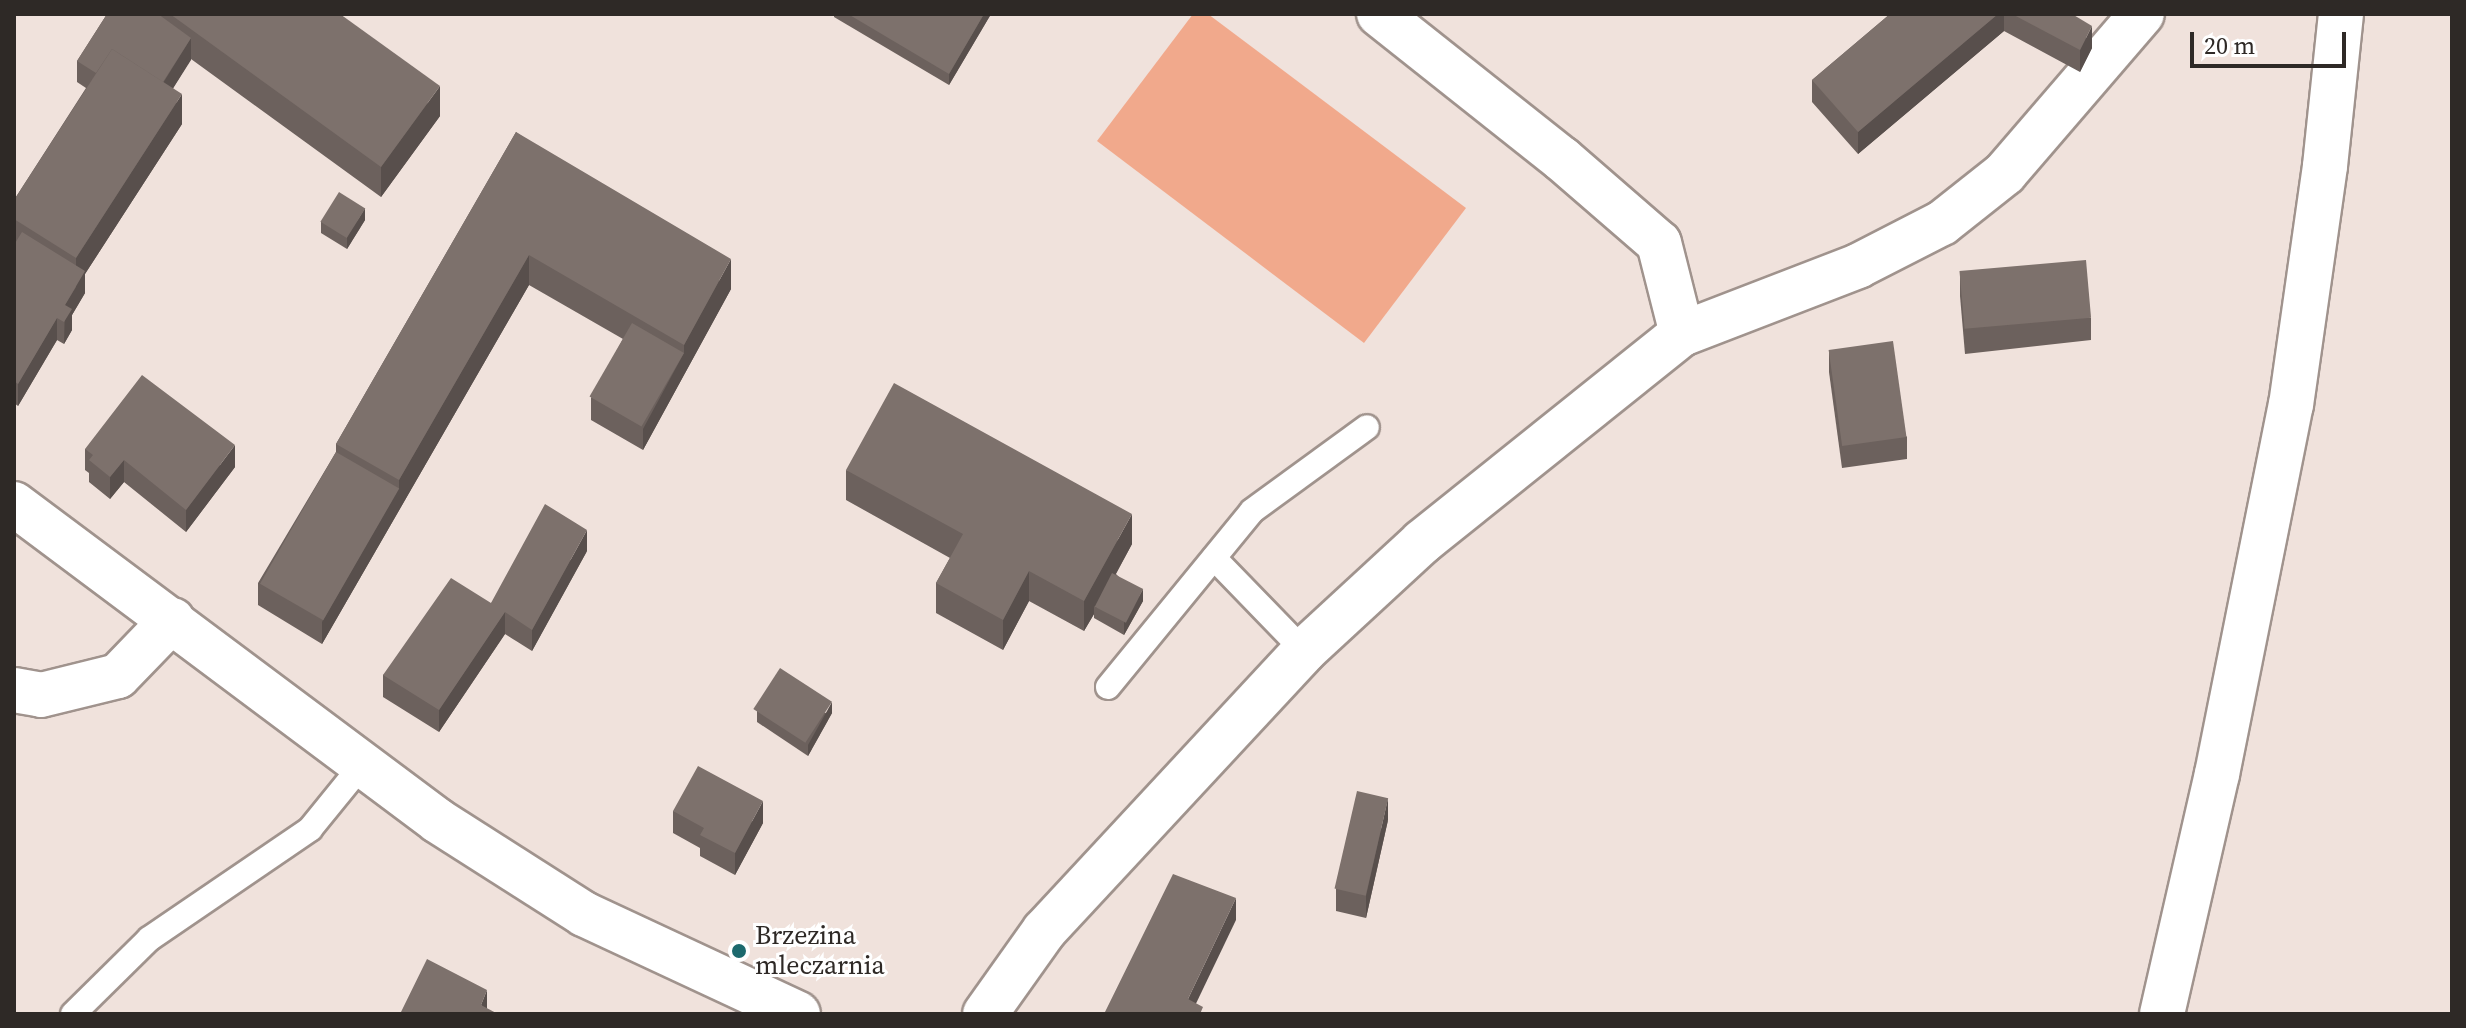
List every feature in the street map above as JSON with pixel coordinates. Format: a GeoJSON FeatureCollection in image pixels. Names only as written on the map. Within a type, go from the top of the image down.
{"type":"FeatureCollection","features":[{"type":"Feature","properties":{"kind":"street"},"geometry":{"type":"LineString","coordinates":[[1379,14],[1562,159],[1659,243],[1682,334]]}},
{"type":"Feature","properties":{"kind":"street"},"geometry":{"type":"LineString","coordinates":[[985,1014],[1044,931],[1304,651],[1422,542],[1682,334],[1858,266],[1942,223],[2005,173],[2142,14]]}},
{"type":"Feature","properties":{"kind":"street"},"geometry":{"type":"LineString","coordinates":[[2162,1014],[2217,774],[2291,405],[2325,166],[2341,14]]}},
{"type":"Feature","properties":{"kind":"street"},"geometry":{"type":"LineString","coordinates":[[14,504],[438,821],[584,914],[798,1014]]}},
{"type":"Feature","properties":{"kind":"street"},"geometry":{"type":"LineString","coordinates":[[14,690],[41,695],[118,676],[172,620]]}},
{"type":"Feature","properties":{"kind":"lane"},"geometry":{"type":"LineString","coordinates":[[1108,687],[1252,511],[1367,427]]}},
{"type":"Feature","properties":{"kind":"lane"},"geometry":{"type":"LineString","coordinates":[[1214,558],[1304,651]]}},
{"type":"Feature","properties":{"kind":"lane"},"geometry":{"type":"LineString","coordinates":[[73,1014],[149,939],[310,829],[362,765]]}},
{"type":"Feature","properties":{"kind":"shaded area"},"geometry":{"type":"Polygon","coordinates":[[[1193,14],[1208,14],[1466,208],[1364,343],[1097,141],[1193,14]]]}},
{"type":"Feature","properties":{"kind":"building"},"geometry":{"type":"Polygon","coordinates":[[[107,14],[158,14],[191,38],[163,82],[112,49],[96,73],[77,61],[107,14]]]}},
{"type":"Feature","properties":{"kind":"building"},"geometry":{"type":"Polygon","coordinates":[[[170,14],[340,14],[440,86],[381,167],[170,14]]]}},
{"type":"Feature","properties":{"kind":"building"},"geometry":{"type":"Polygon","coordinates":[[[848,14],[984,14],[949,74],[848,14]]]}},
{"type":"Feature","properties":{"kind":"building"},"geometry":{"type":"Polygon","coordinates":[[[1890,14],[1998,14],[1858,132],[1812,80],[1890,14]]]}},
{"type":"Feature","properties":{"kind":"building"},"geometry":{"type":"Polygon","coordinates":[[[2012,14],[2072,14],[2092,26],[2080,50],[2012,14]]]}},
{"type":"Feature","properties":{"kind":"building"},"geometry":{"type":"Polygon","coordinates":[[[112,49],[182,94],[76,258],[14,219],[14,200],[112,49]]]}},
{"type":"Feature","properties":{"kind":"building"},"geometry":{"type":"Polygon","coordinates":[[[516,132],[731,259],[684,345],[529,255],[399,480],[336,444],[516,132]]]}},
{"type":"Feature","properties":{"kind":"building"},"geometry":{"type":"Polygon","coordinates":[[[339,192],[365,208],[347,238],[320,222],[339,192]]]}},
{"type":"Feature","properties":{"kind":"building"},"geometry":{"type":"Polygon","coordinates":[[[22,232],[85,271],[65,305],[72,309],[64,322],[57,318],[18,384],[14,381],[14,245],[22,232]]]}},
{"type":"Feature","properties":{"kind":"building"},"geometry":{"type":"Polygon","coordinates":[[[2086,260],[2091,318],[1965,329],[1959,271],[2086,260]]]}},
{"type":"Feature","properties":{"kind":"building"},"geometry":{"type":"Polygon","coordinates":[[[632,323],[684,353],[641,427],[590,397],[632,323]]]}},
{"type":"Feature","properties":{"kind":"building"},"geometry":{"type":"Polygon","coordinates":[[[1893,341],[1906,437],[1842,446],[1829,350],[1893,341]]]}},
{"type":"Feature","properties":{"kind":"building"},"geometry":{"type":"Polygon","coordinates":[[[142,375],[235,445],[186,510],[124,460],[110,477],[89,460],[93,455],[85,449],[142,375]]]}},
{"type":"Feature","properties":{"kind":"building"},"geometry":{"type":"Polygon","coordinates":[[[894,383],[1132,514],[1084,601],[1029,571],[1003,620],[936,583],[963,534],[846,470],[894,383]]]}},
{"type":"Feature","properties":{"kind":"building"},"geometry":{"type":"Polygon","coordinates":[[[336,452],[399,488],[323,620],[260,584],[336,452]]]}},
{"type":"Feature","properties":{"kind":"building"},"geometry":{"type":"Polygon","coordinates":[[[545,504],[587,530],[532,630],[505,612],[439,710],[383,675],[451,578],[491,603],[545,504]]]}},
{"type":"Feature","properties":{"kind":"building"},"geometry":{"type":"Polygon","coordinates":[[[1112,573],[1143,589],[1126,623],[1095,607],[1112,573]]]}},
{"type":"Feature","properties":{"kind":"building"},"geometry":{"type":"Polygon","coordinates":[[[780,668],[832,702],[805,743],[753,709],[780,668]]]}},
{"type":"Feature","properties":{"kind":"building"},"geometry":{"type":"Polygon","coordinates":[[[698,766],[763,801],[735,853],[700,835],[704,828],[673,811],[698,766]]]}},
{"type":"Feature","properties":{"kind":"building"},"geometry":{"type":"Polygon","coordinates":[[[1357,791],[1388,798],[1366,896],[1335,888],[1357,791]]]}},
{"type":"Feature","properties":{"kind":"building"},"geometry":{"type":"Polygon","coordinates":[[[1173,874],[1236,898],[1188,999],[1203,1007],[1200,1014],[1104,1014],[1173,874]]]}},
{"type":"Feature","properties":{"kind":"building"},"geometry":{"type":"Polygon","coordinates":[[[427,959],[487,990],[481,1005],[498,1014],[400,1014],[427,959]]]}},
{"type":"Feature","properties":{"kind":"place","name":"Brzezina mleczarnia"},"geometry":{"type":"Point","coordinates":[739,951]}}]}
